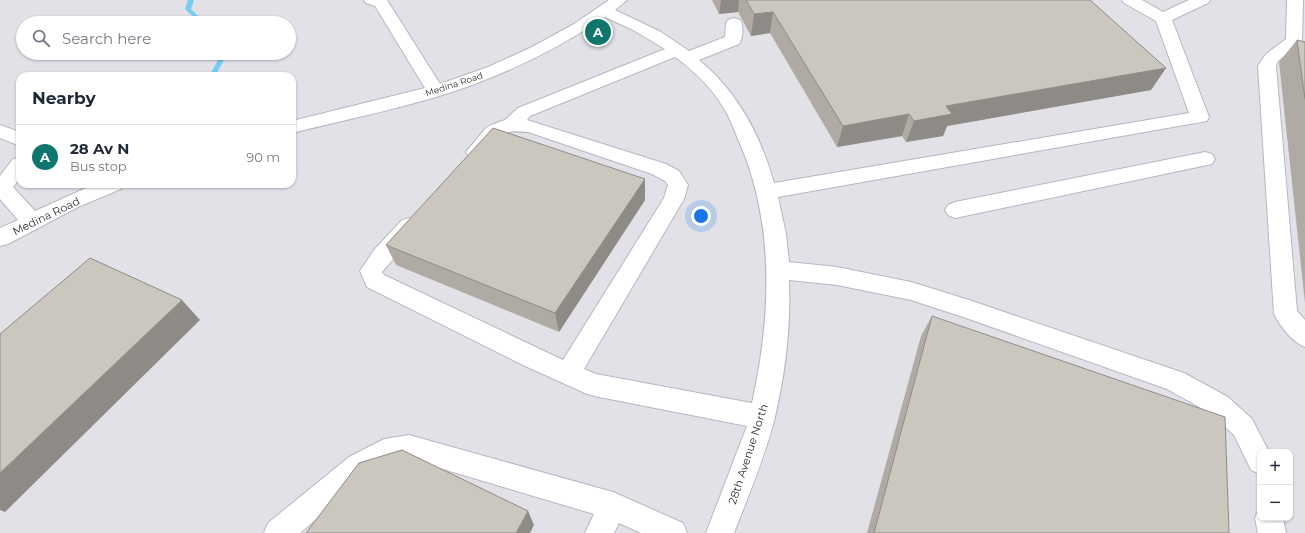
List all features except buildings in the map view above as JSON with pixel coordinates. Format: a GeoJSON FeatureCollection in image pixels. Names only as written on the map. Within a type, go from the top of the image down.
{"type":"FeatureCollection","features":[{"type":"Feature","properties":{"kind":"street"},"geometry":{"type":"LineString","coordinates":[[766,192],[1200,117],[1163,18],[1130,0]]}},
{"type":"Feature","properties":{"kind":"street"},"geometry":{"type":"LineString","coordinates":[[1163,18],[1202,0]]}},
{"type":"Feature","properties":{"kind":"street"},"geometry":{"type":"LineString","coordinates":[[1295,0],[1294,41],[1272,58],[1267,66],[1286,314],[1305,337]]}},
{"type":"Feature","properties":{"kind":"street"},"geometry":{"type":"LineString","coordinates":[[379,1],[436,91]]}},
{"type":"Feature","properties":{"kind":"street","name":"Medina Road"},"geometry":{"type":"LineString","coordinates":[[296,126],[436,91],[500,68],[546,47],[587,23],[612,5]]}},
{"type":"Feature","properties":{"kind":"street","name":"28th Avenue North"},"geometry":{"type":"LineString","coordinates":[[612,5],[633,23],[669,43],[683,54],[726,96],[745,132],[763,176],[774,225],[779,282],[776,346],[762,417],[720,533]]}},
{"type":"Feature","properties":{"kind":"street"},"geometry":{"type":"LineString","coordinates":[[511,125],[524,112],[683,54],[733,40],[734,23]]}},
{"type":"Feature","properties":{"kind":"street"},"geometry":{"type":"LineString","coordinates":[[460,169],[496,128],[511,125],[529,126],[659,169],[672,176],[678,185],[674,199],[568,374]]}},
{"type":"Feature","properties":{"kind":"street"},"geometry":{"type":"LineString","coordinates":[[0,131],[16,138]]}},
{"type":"Feature","properties":{"kind":"street"},"geometry":{"type":"LineString","coordinates":[[955,210],[1205,159]]}},
{"type":"Feature","properties":{"kind":"street"},"geometry":{"type":"LineString","coordinates":[[16,169],[1,188],[32,222]]}},
{"type":"Feature","properties":{"kind":"street","name":"Medina Road"},"geometry":{"type":"LineString","coordinates":[[0,238],[70,202],[104,188]]}},
{"type":"Feature","properties":{"kind":"street"},"geometry":{"type":"LineString","coordinates":[[424,210],[382,256],[372,271],[375,281],[534,359],[594,385],[762,417]]}},
{"type":"Feature","properties":{"kind":"street"},"geometry":{"type":"LineString","coordinates":[[778,270],[837,276],[911,290],[1175,381],[1219,405],[1243,427],[1257,454]]}},
{"type":"Feature","properties":{"kind":"street"},"geometry":{"type":"LineString","coordinates":[[278,533],[358,466],[384,452],[409,448],[613,506],[673,533]]}},
{"type":"Feature","properties":{"kind":"street"},"geometry":{"type":"LineString","coordinates":[[599,533],[613,506]]}},
{"type":"Feature","properties":{"kind":"street"},"geometry":{"type":"LineString","coordinates":[[1270,521],[1272,533]]}},
{"type":"Feature","properties":{"kind":"shaded area"},"geometry":{"type":"Polygon","coordinates":[[[0,0],[1305,0],[1305,533],[0,533],[0,0]]]}},
{"type":"Feature","properties":{"kind":"waterway"},"geometry":{"type":"LineString","coordinates":[[191,0],[188,9],[195,16]]}},
{"type":"Feature","properties":{"kind":"waterway"},"geometry":{"type":"LineString","coordinates":[[214,72],[221,60]]}},
{"type":"Feature","properties":{"kind":"place","name":"28 Av N"},"geometry":{"type":"Point","coordinates":[598,32]}}]}
